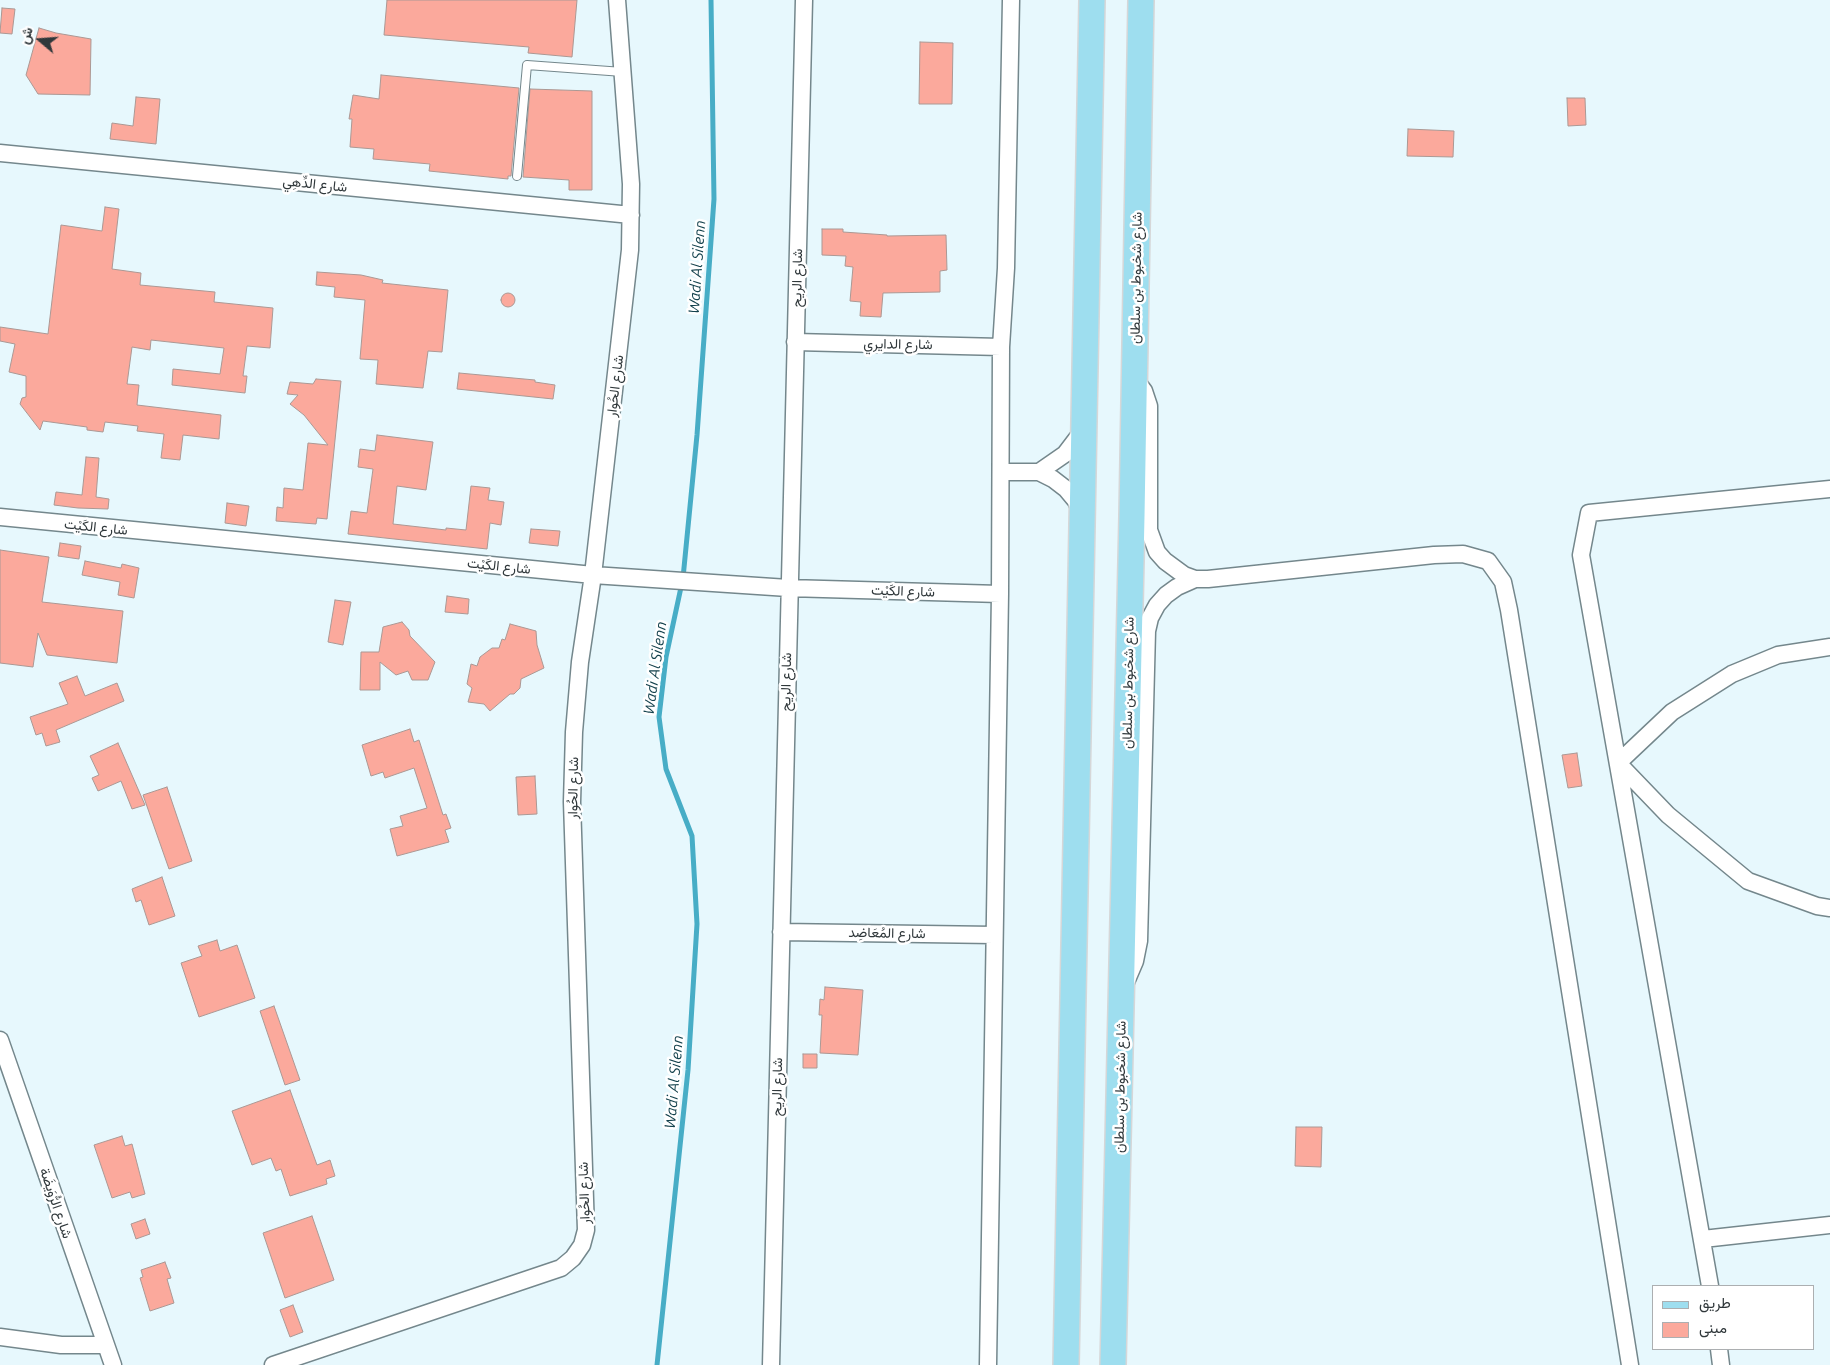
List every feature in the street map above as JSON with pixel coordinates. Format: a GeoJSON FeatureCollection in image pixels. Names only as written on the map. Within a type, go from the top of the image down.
{"type":"FeatureCollection","features":[{"type":"Feature","properties":{"kind":"main road"},"geometry":{"type":"LineString","coordinates":[[1066,1365],[1092,0]]}},
{"type":"Feature","properties":{"kind":"main road","name":"شارع شخبوط بن سلطان"},"geometry":{"type":"LineString","coordinates":[[1113,1365],[1141,0]]}},
{"type":"Feature","properties":{"kind":"street","name":"شارع الحُوار"},"geometry":{"type":"LineString","coordinates":[[273,1365],[560,1268],[573,1258],[582,1245],[586,1230],[572,802],[574,732],[580,662],[593,575],[627,285],[631,215],[630,176],[617,0]]}},
{"type":"Feature","properties":{"kind":"street","name":"شارع الريح"},"geometry":{"type":"LineString","coordinates":[[771,1365],[788,588],[804,0]]}},
{"type":"Feature","properties":{"kind":"street"},"geometry":{"type":"LineString","coordinates":[[988,1365],[1000,594],[1001,347],[1006,268],[1012,0]]}},
{"type":"Feature","properties":{"kind":"street","name":"شارع الدِّهِي"},"geometry":{"type":"LineString","coordinates":[[0,153],[631,215]]}},
{"type":"Feature","properties":{"kind":"street","name":"شارع الدايري"},"geometry":{"type":"LineString","coordinates":[[795,342],[1001,347]]}},
{"type":"Feature","properties":{"kind":"street"},"geometry":{"type":"LineString","coordinates":[[1134,378],[1144,391],[1149,406],[1148,518],[1152,541],[1161,556],[1173,569],[1194,579]]}},
{"type":"Feature","properties":{"kind":"street"},"geometry":{"type":"LineString","coordinates":[[1039,472],[1065,454],[1084,428]]}},
{"type":"Feature","properties":{"kind":"street"},"geometry":{"type":"LineString","coordinates":[[1001,472],[1039,472],[1053,479],[1066,488],[1076,501],[1083,515]]}},
{"type":"Feature","properties":{"kind":"street"},"geometry":{"type":"LineString","coordinates":[[1710,1285],[1581,555],[1589,513],[1830,489]]}},
{"type":"Feature","properties":{"kind":"street","name":"شارع الكَيْت"},"geometry":{"type":"LineString","coordinates":[[0,517],[593,575],[788,588],[1000,594]]}},
{"type":"Feature","properties":{"kind":"street"},"geometry":{"type":"LineString","coordinates":[[1122,989],[1133,966],[1139,941],[1147,631],[1150,618],[1166,595],[1194,579],[1434,555],[1463,554],[1488,561],[1502,582],[1511,620],[1630,1365]]}},
{"type":"Feature","properties":{"kind":"street"},"geometry":{"type":"LineString","coordinates":[[1618,763],[1672,712],[1732,674],[1778,655],[1830,647]]}},
{"type":"Feature","properties":{"kind":"street"},"geometry":{"type":"LineString","coordinates":[[1618,763],[1668,815],[1748,881],[1817,906],[1830,908]]}},
{"type":"Feature","properties":{"kind":"street","name":"شارع المُعَاضِد"},"geometry":{"type":"LineString","coordinates":[[781,932],[994,935]]}},
{"type":"Feature","properties":{"kind":"street","name":"شارع الرُّوَيضَة"},"geometry":{"type":"LineString","coordinates":[[0,1040],[113,1365]]}},
{"type":"Feature","properties":{"kind":"street"},"geometry":{"type":"LineString","coordinates":[[1703,1239],[1830,1225]]}},
{"type":"Feature","properties":{"kind":"street"},"geometry":{"type":"LineString","coordinates":[[0,1337],[61,1345],[106,1345]]}},
{"type":"Feature","properties":{"kind":"street"},"geometry":{"type":"LineString","coordinates":[[1719,1350],[1721,1365]]}},
{"type":"Feature","properties":{"kind":"lane"},"geometry":{"type":"LineString","coordinates":[[517,176],[526,65],[623,72]]}},
{"type":"Feature","properties":{"kind":"lane"},"geometry":{"type":"LineString","coordinates":[[1057,1340],[1068,1294]]}},
{"type":"Feature","properties":{"kind":"building"},"geometry":{"type":"Polygon","coordinates":[[[387,0],[577,0],[572,57],[528,53],[529,47],[384,35],[387,0]]]}},
{"type":"Feature","properties":{"kind":"building"},"geometry":{"type":"Polygon","coordinates":[[[2,8],[15,9],[12,34],[0,33],[2,8]]]}},
{"type":"Feature","properties":{"kind":"building"},"geometry":{"type":"Polygon","coordinates":[[[39,28],[91,39],[90,95],[38,94],[26,75],[39,28]]]}},
{"type":"Feature","properties":{"kind":"building"},"geometry":{"type":"Polygon","coordinates":[[[920,42],[953,43],[952,104],[919,104],[920,42]]]}},
{"type":"Feature","properties":{"kind":"building"},"geometry":{"type":"Polygon","coordinates":[[[381,75],[519,88],[511,176],[508,176],[508,179],[429,171],[430,164],[373,159],[374,149],[350,147],[352,119],[349,119],[353,95],[379,99],[381,75]]]}},
{"type":"Feature","properties":{"kind":"building"},"geometry":{"type":"Polygon","coordinates":[[[530,89],[592,91],[592,190],[569,190],[569,180],[523,177],[530,89]]]}},
{"type":"Feature","properties":{"kind":"building"},"geometry":{"type":"Polygon","coordinates":[[[136,97],[160,99],[156,144],[110,139],[112,123],[133,126],[136,97]]]}},
{"type":"Feature","properties":{"kind":"building"},"geometry":{"type":"Polygon","coordinates":[[[1567,98],[1585,98],[1586,125],[1568,126],[1567,98]]]}},
{"type":"Feature","properties":{"kind":"building"},"geometry":{"type":"Polygon","coordinates":[[[1408,129],[1454,131],[1453,157],[1407,156],[1408,129]]]}},
{"type":"Feature","properties":{"kind":"building"},"geometry":{"type":"Polygon","coordinates":[[[105,207],[119,209],[112,269],[141,273],[140,285],[215,292],[214,302],[273,308],[270,348],[247,346],[243,376],[247,376],[245,393],[172,385],[173,369],[220,374],[224,348],[151,340],[150,350],[132,347],[127,384],[139,385],[137,405],[221,415],[219,439],[183,435],[180,460],[161,458],[164,434],[137,431],[138,426],[105,422],[103,432],[87,430],[87,427],[43,421],[40,430],[20,404],[22,398],[26,397],[26,376],[9,372],[15,344],[0,341],[0,327],[48,334],[61,225],[102,231],[105,207]]]}},
{"type":"Feature","properties":{"kind":"building"},"geometry":{"type":"Polygon","coordinates":[[[822,229],[843,229],[843,232],[887,236],[946,235],[947,270],[940,271],[940,292],[883,293],[881,317],[860,316],[861,302],[850,301],[853,267],[845,266],[846,256],[822,255],[822,229]]]}},
{"type":"Feature","properties":{"kind":"building"},"geometry":{"type":"Polygon","coordinates":[[[317,272],[361,275],[383,280],[382,283],[448,290],[442,352],[428,351],[423,388],[376,384],[378,360],[360,359],[365,300],[334,297],[335,287],[316,285],[317,272]]]}},
{"type":"Feature","properties":{"kind":"building"},"geometry":{"type":"Polygon","coordinates":[[[508,293],[513,295],[515,300],[513,305],[508,307],[503,305],[501,300],[503,295],[508,293]]]}},
{"type":"Feature","properties":{"kind":"building"},"geometry":{"type":"Polygon","coordinates":[[[459,373],[535,380],[535,382],[555,385],[553,399],[457,389],[459,373]]]}},
{"type":"Feature","properties":{"kind":"building"},"geometry":{"type":"Polygon","coordinates":[[[316,379],[341,381],[327,519],[317,518],[316,524],[276,521],[277,507],[283,508],[284,488],[303,490],[308,443],[328,445],[304,415],[290,404],[298,395],[287,394],[290,382],[313,384],[316,379]]]}},
{"type":"Feature","properties":{"kind":"building"},"geometry":{"type":"Polygon","coordinates":[[[377,435],[433,442],[426,490],[397,486],[393,524],[446,530],[446,528],[466,530],[471,486],[490,488],[488,500],[504,502],[501,525],[490,523],[487,549],[348,534],[351,511],[367,513],[373,469],[358,467],[360,449],[375,451],[377,435]]]}},
{"type":"Feature","properties":{"kind":"building"},"geometry":{"type":"Polygon","coordinates":[[[86,457],[99,458],[96,497],[109,499],[108,509],[54,505],[56,492],[82,495],[86,457]]]}},
{"type":"Feature","properties":{"kind":"building"},"geometry":{"type":"Polygon","coordinates":[[[227,503],[249,506],[246,526],[225,523],[227,503]]]}},
{"type":"Feature","properties":{"kind":"building"},"geometry":{"type":"Polygon","coordinates":[[[531,529],[560,531],[558,546],[529,543],[531,529]]]}},
{"type":"Feature","properties":{"kind":"building"},"geometry":{"type":"Polygon","coordinates":[[[60,543],[81,546],[79,559],[58,556],[60,543]]]}},
{"type":"Feature","properties":{"kind":"building"},"geometry":{"type":"Polygon","coordinates":[[[0,550],[49,557],[42,602],[123,611],[117,663],[47,655],[38,633],[33,667],[0,663],[0,550]]]}},
{"type":"Feature","properties":{"kind":"building"},"geometry":{"type":"Polygon","coordinates":[[[85,561],[121,568],[122,564],[139,568],[134,598],[118,595],[120,582],[82,575],[85,561]]]}},
{"type":"Feature","properties":{"kind":"building"},"geometry":{"type":"Polygon","coordinates":[[[447,596],[469,599],[468,614],[445,612],[447,596]]]}},
{"type":"Feature","properties":{"kind":"building"},"geometry":{"type":"Polygon","coordinates":[[[335,600],[351,602],[343,645],[328,642],[335,600]]]}},
{"type":"Feature","properties":{"kind":"building"},"geometry":{"type":"Polygon","coordinates":[[[402,622],[409,630],[410,636],[435,662],[428,680],[412,680],[408,671],[396,675],[380,662],[380,690],[360,690],[361,652],[379,652],[383,627],[402,622]]]}},
{"type":"Feature","properties":{"kind":"building"},"geometry":{"type":"Polygon","coordinates":[[[510,624],[536,631],[537,645],[544,668],[521,679],[520,688],[490,711],[484,704],[468,702],[472,688],[467,684],[471,664],[477,666],[480,657],[492,648],[499,648],[502,639],[505,640],[510,624]]]}},
{"type":"Feature","properties":{"kind":"building"},"geometry":{"type":"Polygon","coordinates":[[[77,676],[85,696],[117,683],[124,701],[56,730],[60,742],[46,746],[42,733],[36,735],[30,717],[68,704],[59,683],[77,676]]]}},
{"type":"Feature","properties":{"kind":"building"},"geometry":{"type":"Polygon","coordinates":[[[410,729],[414,742],[419,740],[443,815],[446,814],[451,828],[445,830],[449,842],[397,856],[390,829],[403,826],[400,816],[427,808],[414,768],[385,778],[383,772],[371,776],[362,745],[410,729]]]}},
{"type":"Feature","properties":{"kind":"building"},"geometry":{"type":"Polygon","coordinates":[[[118,743],[145,805],[132,809],[121,781],[98,791],[92,778],[99,775],[90,756],[118,743]]]}},
{"type":"Feature","properties":{"kind":"building"},"geometry":{"type":"Polygon","coordinates":[[[1577,753],[1582,786],[1568,788],[1562,755],[1577,753]]]}},
{"type":"Feature","properties":{"kind":"building"},"geometry":{"type":"Polygon","coordinates":[[[535,776],[537,814],[518,815],[516,777],[535,776]]]}},
{"type":"Feature","properties":{"kind":"building"},"geometry":{"type":"Polygon","coordinates":[[[167,787],[192,861],[169,869],[143,795],[167,787]]]}},
{"type":"Feature","properties":{"kind":"building"},"geometry":{"type":"Polygon","coordinates":[[[162,877],[175,916],[149,925],[141,900],[136,902],[132,889],[162,877]]]}},
{"type":"Feature","properties":{"kind":"building"},"geometry":{"type":"Polygon","coordinates":[[[217,940],[220,951],[237,945],[255,998],[199,1017],[181,963],[202,956],[198,946],[217,940]]]}},
{"type":"Feature","properties":{"kind":"building"},"geometry":{"type":"Polygon","coordinates":[[[825,987],[863,990],[858,1055],[820,1053],[822,1015],[819,1015],[820,999],[824,1000],[825,987]]]}},
{"type":"Feature","properties":{"kind":"building"},"geometry":{"type":"Polygon","coordinates":[[[274,1006],[300,1080],[285,1085],[260,1011],[274,1006]]]}},
{"type":"Feature","properties":{"kind":"building"},"geometry":{"type":"Polygon","coordinates":[[[803,1054],[817,1054],[817,1068],[803,1068],[803,1054]]]}},
{"type":"Feature","properties":{"kind":"building"},"geometry":{"type":"Polygon","coordinates":[[[290,1090],[317,1165],[330,1160],[335,1176],[326,1179],[327,1184],[290,1196],[281,1169],[276,1171],[271,1158],[252,1165],[232,1111],[290,1090]]]}},
{"type":"Feature","properties":{"kind":"building"},"geometry":{"type":"Polygon","coordinates":[[[1296,1127],[1322,1127],[1321,1167],[1295,1166],[1296,1127]]]}},
{"type":"Feature","properties":{"kind":"building"},"geometry":{"type":"Polygon","coordinates":[[[122,1136],[125,1146],[132,1144],[145,1194],[132,1198],[130,1192],[112,1198],[94,1145],[122,1136]]]}},
{"type":"Feature","properties":{"kind":"building"},"geometry":{"type":"Polygon","coordinates":[[[312,1216],[334,1280],[285,1298],[263,1233],[312,1216]]]}},
{"type":"Feature","properties":{"kind":"building"},"geometry":{"type":"Polygon","coordinates":[[[145,1219],[150,1234],[136,1239],[131,1224],[145,1219]]]}},
{"type":"Feature","properties":{"kind":"building"},"geometry":{"type":"Polygon","coordinates":[[[165,1262],[171,1278],[167,1279],[174,1303],[150,1311],[140,1278],[143,1277],[141,1270],[165,1262]]]}},
{"type":"Feature","properties":{"kind":"building"},"geometry":{"type":"Polygon","coordinates":[[[293,1305],[303,1332],[290,1337],[280,1310],[293,1305]]]}},
{"type":"Feature","properties":{"kind":"waterway","name":"Wadi Al Silenn"},"geometry":{"type":"LineString","coordinates":[[657,1365],[688,1070],[697,924],[692,836],[666,769],[659,717],[666,657],[683,578],[697,435],[714,199],[711,0]]}}]}
